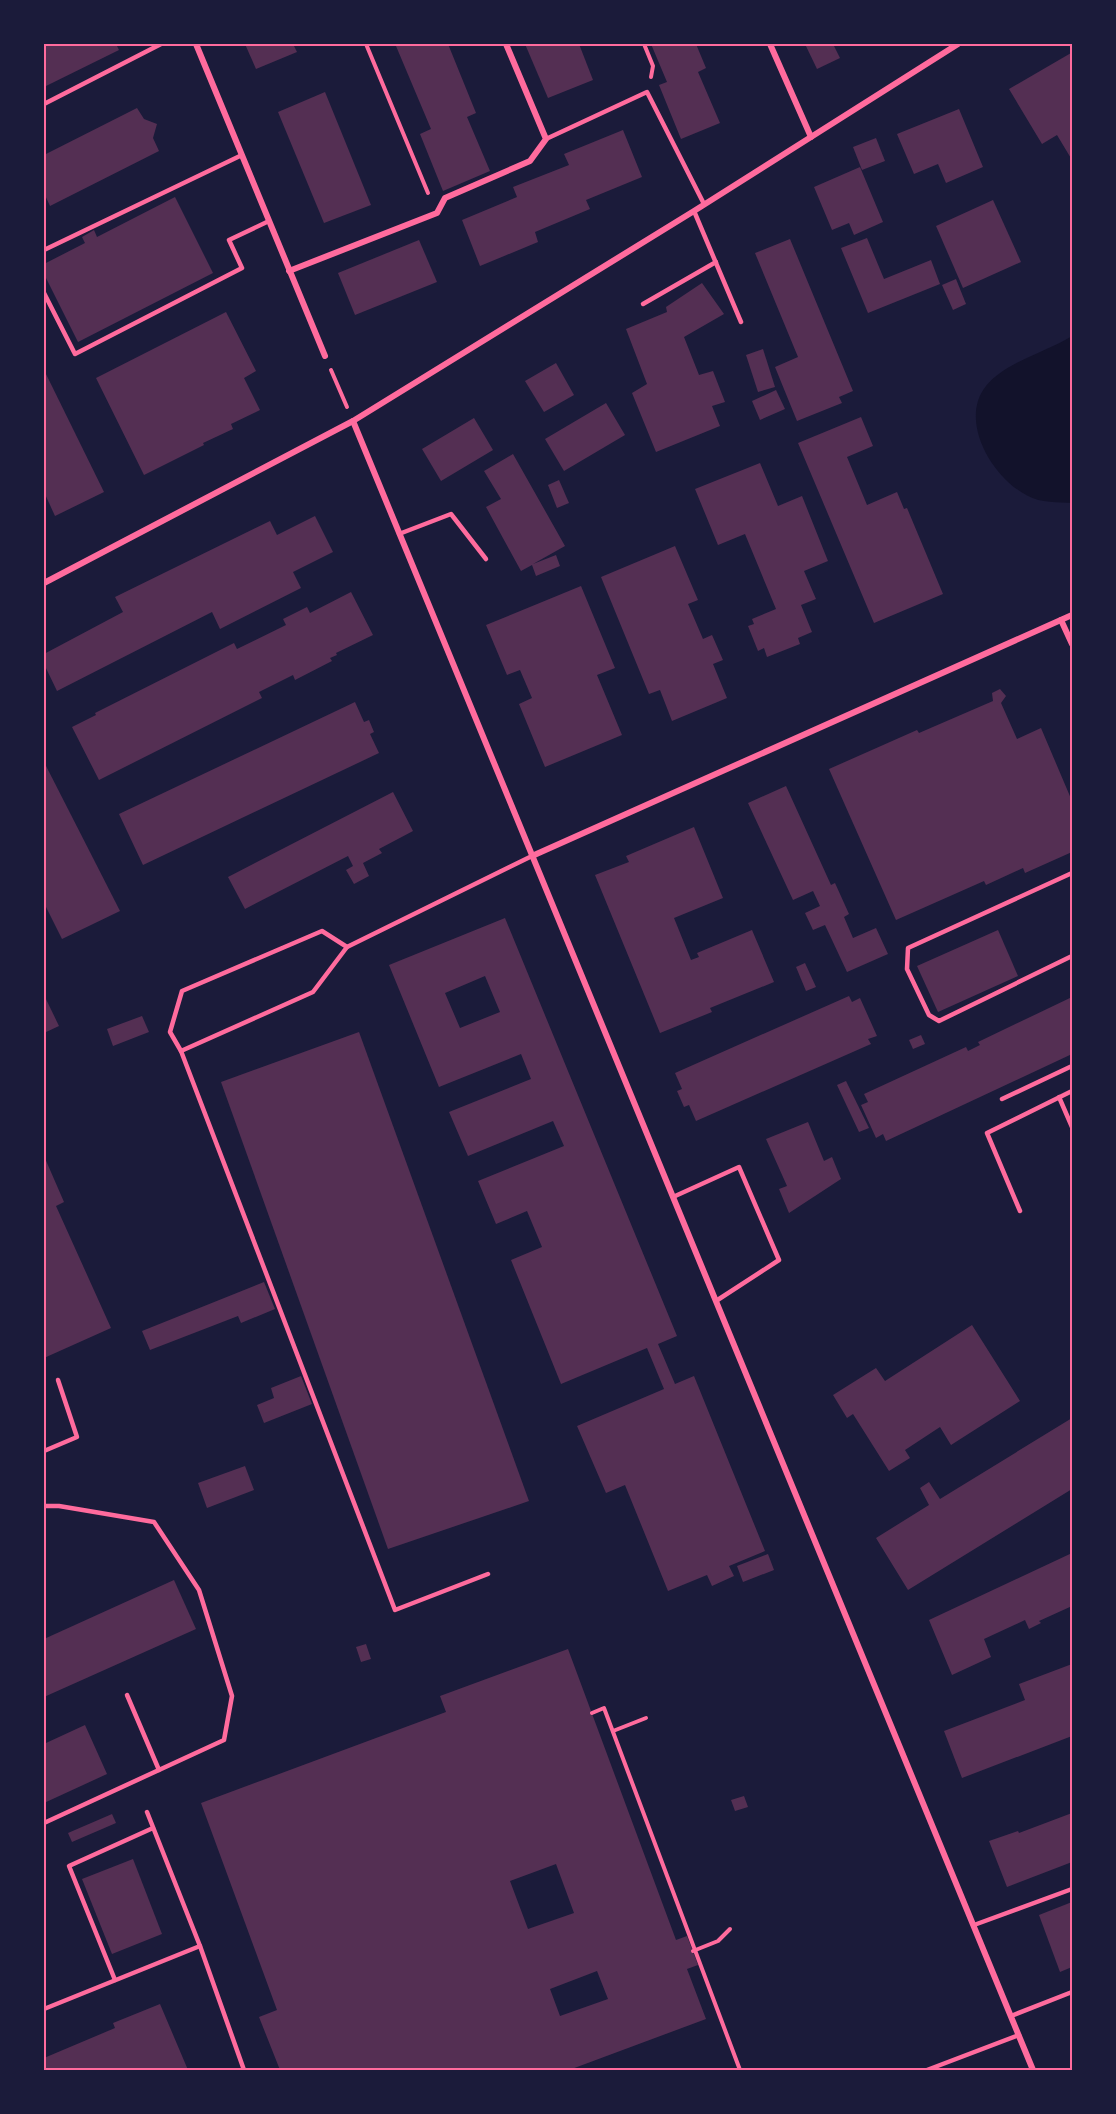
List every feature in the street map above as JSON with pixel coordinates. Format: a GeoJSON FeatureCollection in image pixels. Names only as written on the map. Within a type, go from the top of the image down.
{"type":"FeatureCollection","features":[{"type":"Feature","properties":{"kind":"street"},"geometry":{"type":"LineString","coordinates":[[196,44],[324,356]]}},
{"type":"Feature","properties":{"kind":"street"},"geometry":{"type":"LineString","coordinates":[[289,271],[436,213],[445,198],[530,161],[546,139],[506,44]]}},
{"type":"Feature","properties":{"kind":"street"},"geometry":{"type":"LineString","coordinates":[[771,44],[810,137]]}},
{"type":"Feature","properties":{"kind":"street"},"geometry":{"type":"LineString","coordinates":[[44,583],[353,422],[958,44]]}},
{"type":"Feature","properties":{"kind":"street"},"geometry":{"type":"LineString","coordinates":[[353,422],[1033,2070]]}},
{"type":"Feature","properties":{"kind":"street"},"geometry":{"type":"LineString","coordinates":[[532,856],[1072,615]]}},
{"type":"Feature","properties":{"kind":"street"},"geometry":{"type":"LineString","coordinates":[[1061,620],[1072,644]]}},
{"type":"Feature","properties":{"kind":"lane"},"geometry":{"type":"LineString","coordinates":[[44,104],[161,44]]}},
{"type":"Feature","properties":{"kind":"lane"},"geometry":{"type":"LineString","coordinates":[[546,139],[647,92],[704,204]]}},
{"type":"Feature","properties":{"kind":"lane"},"geometry":{"type":"LineString","coordinates":[[44,250],[242,155]]}},
{"type":"Feature","properties":{"kind":"lane"},"geometry":{"type":"LineString","coordinates":[[694,211],[741,322]]}},
{"type":"Feature","properties":{"kind":"lane"},"geometry":{"type":"LineString","coordinates":[[44,293],[75,354],[242,268],[229,240],[269,221]]}},
{"type":"Feature","properties":{"kind":"lane"},"geometry":{"type":"LineString","coordinates":[[643,304],[716,262]]}},
{"type":"Feature","properties":{"kind":"lane"},"geometry":{"type":"LineString","coordinates":[[399,534],[451,514],[486,559]]}},
{"type":"Feature","properties":{"kind":"lane"},"geometry":{"type":"LineString","coordinates":[[181,1051],[313,992],[347,946],[532,856]]}},
{"type":"Feature","properties":{"kind":"lane"},"geometry":{"type":"LineString","coordinates":[[1072,873],[908,948],[907,969],[929,1015],[939,1021],[1072,956]]}},
{"type":"Feature","properties":{"kind":"lane"},"geometry":{"type":"LineString","coordinates":[[347,946],[322,931],[182,991],[170,1032],[181,1051],[395,1610],[488,1574]]}},
{"type":"Feature","properties":{"kind":"lane"},"geometry":{"type":"LineString","coordinates":[[1002,1099],[1072,1066]]}},
{"type":"Feature","properties":{"kind":"lane"},"geometry":{"type":"LineString","coordinates":[[1020,1210],[987,1132],[1072,1091]]}},
{"type":"Feature","properties":{"kind":"lane"},"geometry":{"type":"LineString","coordinates":[[1059,1097],[1072,1127]]}},
{"type":"Feature","properties":{"kind":"lane"},"geometry":{"type":"LineString","coordinates":[[673,1197],[739,1167],[779,1260],[716,1301]]}},
{"type":"Feature","properties":{"kind":"lane"},"geometry":{"type":"LineString","coordinates":[[44,1451],[77,1437],[58,1380]]}},
{"type":"Feature","properties":{"kind":"lane"},"geometry":{"type":"LineString","coordinates":[[44,1506],[59,1506],[154,1522],[199,1590],[232,1696],[224,1740],[44,1823]]}},
{"type":"Feature","properties":{"kind":"lane"},"geometry":{"type":"LineString","coordinates":[[127,1695],[159,1770]]}},
{"type":"Feature","properties":{"kind":"lane"},"geometry":{"type":"LineString","coordinates":[[147,1812],[200,1946],[244,2070]]}},
{"type":"Feature","properties":{"kind":"lane"},"geometry":{"type":"LineString","coordinates":[[115,1980],[69,1866],[153,1828]]}},
{"type":"Feature","properties":{"kind":"lane"},"geometry":{"type":"LineString","coordinates":[[974,1925],[1072,1890]]}},
{"type":"Feature","properties":{"kind":"lane"},"geometry":{"type":"LineString","coordinates":[[44,2009],[200,1946]]}},
{"type":"Feature","properties":{"kind":"lane"},"geometry":{"type":"LineString","coordinates":[[1011,2016],[1072,1992]]}},
{"type":"Feature","properties":{"kind":"lane"},"geometry":{"type":"LineString","coordinates":[[927,2070],[1019,2035]]}},
{"type":"Feature","properties":{"kind":"path"},"geometry":{"type":"LineString","coordinates":[[366,44],[436,213]]}},
{"type":"Feature","properties":{"kind":"path"},"geometry":{"type":"LineString","coordinates":[[644,44],[653,66],[647,92]]}},
{"type":"Feature","properties":{"kind":"path"},"geometry":{"type":"LineString","coordinates":[[324,356],[353,422]]}},
{"type":"Feature","properties":{"kind":"path"},"geometry":{"type":"LineString","coordinates":[[592,1713],[604,1708],[740,2070]]}},
{"type":"Feature","properties":{"kind":"path"},"geometry":{"type":"LineString","coordinates":[[613,1731],[646,1718]]}},
{"type":"Feature","properties":{"kind":"path"},"geometry":{"type":"LineString","coordinates":[[694,1950],[718,1941],[730,1929]]}},
{"type":"Feature","properties":{"kind":"shaded area"},"geometry":{"type":"Polygon","coordinates":[[[1072,336],[1072,503],[1044,501],[1028,496],[1015,488],[992,463],[983,448],[978,432],[976,416],[978,400],[986,386],[1004,370],[1072,336]]]}},
{"type":"Feature","properties":{"kind":"building"},"geometry":{"type":"Polygon","coordinates":[[[44,44],[116,44],[119,50],[44,87],[44,44]]]}},
{"type":"Feature","properties":{"kind":"building"},"geometry":{"type":"Polygon","coordinates":[[[245,44],[293,44],[297,52],[256,69],[245,44]]]}},
{"type":"Feature","properties":{"kind":"building"},"geometry":{"type":"Polygon","coordinates":[[[448,44],[476,113],[467,117],[490,171],[443,191],[420,134],[431,129],[396,46],[448,44]]]}},
{"type":"Feature","properties":{"kind":"building"},"geometry":{"type":"Polygon","coordinates":[[[525,44],[579,44],[593,80],[548,98],[525,44]]]}},
{"type":"Feature","properties":{"kind":"building"},"geometry":{"type":"Polygon","coordinates":[[[651,44],[696,44],[706,68],[698,72],[720,123],[681,139],[659,85],[667,82],[651,44]]]}},
{"type":"Feature","properties":{"kind":"building"},"geometry":{"type":"Polygon","coordinates":[[[805,44],[833,44],[840,58],[817,69],[805,44]]]}},
{"type":"Feature","properties":{"kind":"building"},"geometry":{"type":"Polygon","coordinates":[[[1071,53],[1072,160],[1057,135],[1042,144],[1009,89],[1071,53]]]}},
{"type":"Feature","properties":{"kind":"building"},"geometry":{"type":"Polygon","coordinates":[[[325,92],[371,205],[324,223],[278,112],[325,92]]]}},
{"type":"Feature","properties":{"kind":"building"},"geometry":{"type":"Polygon","coordinates":[[[137,108],[144,119],[157,124],[153,138],[159,151],[50,206],[44,193],[44,155],[137,108]]]}},
{"type":"Feature","properties":{"kind":"building"},"geometry":{"type":"Polygon","coordinates":[[[959,109],[983,167],[946,183],[938,164],[914,174],[897,134],[959,109]]]}},
{"type":"Feature","properties":{"kind":"building"},"geometry":{"type":"Polygon","coordinates":[[[623,130],[642,177],[586,200],[590,209],[535,232],[538,242],[480,266],[462,220],[517,197],[513,187],[569,165],[564,154],[623,130]]]}},
{"type":"Feature","properties":{"kind":"building"},"geometry":{"type":"Polygon","coordinates":[[[876,138],[885,161],[862,170],[853,147],[876,138]]]}},
{"type":"Feature","properties":{"kind":"building"},"geometry":{"type":"Polygon","coordinates":[[[860,167],[883,222],[854,235],[849,223],[832,230],[814,187],[860,167]]]}},
{"type":"Feature","properties":{"kind":"building"},"geometry":{"type":"Polygon","coordinates":[[[175,197],[213,273],[78,342],[44,274],[44,264],[85,243],[82,237],[94,230],[97,237],[175,197]]]}},
{"type":"Feature","properties":{"kind":"building"},"geometry":{"type":"Polygon","coordinates":[[[993,200],[1021,262],[963,288],[936,226],[993,200]]]}},
{"type":"Feature","properties":{"kind":"building"},"geometry":{"type":"Polygon","coordinates":[[[867,238],[884,279],[931,260],[940,284],[868,313],[841,248],[867,238]]]}},
{"type":"Feature","properties":{"kind":"building"},"geometry":{"type":"Polygon","coordinates":[[[790,239],[853,391],[839,397],[842,403],[797,421],[775,367],[798,357],[755,253],[790,239]]]}},
{"type":"Feature","properties":{"kind":"building"},"geometry":{"type":"Polygon","coordinates":[[[419,240],[437,282],[355,315],[338,273],[419,240]]]}},
{"type":"Feature","properties":{"kind":"building"},"geometry":{"type":"Polygon","coordinates":[[[956,279],[966,304],[953,310],[942,285],[956,279]]]}},
{"type":"Feature","properties":{"kind":"building"},"geometry":{"type":"Polygon","coordinates":[[[702,283],[724,314],[684,337],[699,375],[713,371],[725,402],[712,406],[720,426],[656,452],[632,393],[647,384],[626,329],[667,312],[666,307],[702,283]]]}},
{"type":"Feature","properties":{"kind":"building"},"geometry":{"type":"Polygon","coordinates":[[[226,312],[256,371],[244,378],[260,410],[231,424],[233,429],[144,475],[96,378],[226,312]]]}},
{"type":"Feature","properties":{"kind":"building"},"geometry":{"type":"Polygon","coordinates":[[[763,349],[775,387],[758,392],[746,355],[763,349]]]}},
{"type":"Feature","properties":{"kind":"building"},"geometry":{"type":"Polygon","coordinates":[[[556,363],[574,395],[544,412],[525,381],[556,363]]]}},
{"type":"Feature","properties":{"kind":"building"},"geometry":{"type":"Polygon","coordinates":[[[44,370],[104,492],[55,516],[44,492],[44,370]]]}},
{"type":"Feature","properties":{"kind":"building"},"geometry":{"type":"Polygon","coordinates":[[[776,390],[785,409],[760,420],[752,401],[776,390]]]}},
{"type":"Feature","properties":{"kind":"building"},"geometry":{"type":"Polygon","coordinates":[[[606,403],[625,435],[564,471],[545,439],[606,403]]]}},
{"type":"Feature","properties":{"kind":"building"},"geometry":{"type":"Polygon","coordinates":[[[861,417],[873,446],[847,457],[867,505],[897,492],[904,509],[907,508],[943,594],[874,623],[798,443],[861,417]]]}},
{"type":"Feature","properties":{"kind":"building"},"geometry":{"type":"Polygon","coordinates":[[[474,418],[493,450],[441,481],[422,449],[474,418]]]}},
{"type":"Feature","properties":{"kind":"building"},"geometry":{"type":"Polygon","coordinates":[[[513,454],[565,546],[533,564],[556,555],[560,566],[536,576],[532,565],[521,571],[486,507],[501,499],[484,471],[513,454]]]}},
{"type":"Feature","properties":{"kind":"building"},"geometry":{"type":"Polygon","coordinates":[[[760,463],[778,506],[802,496],[828,561],[804,571],[816,599],[801,605],[812,632],[798,638],[800,644],[767,657],[764,648],[758,651],[748,626],[754,624],[752,619],[776,609],[745,534],[718,545],[695,489],[760,463]]]}},
{"type":"Feature","properties":{"kind":"building"},"geometry":{"type":"Polygon","coordinates":[[[559,480],[569,503],[557,508],[548,485],[559,480]]]}},
{"type":"Feature","properties":{"kind":"building"},"geometry":{"type":"Polygon","coordinates":[[[315,516],[333,552],[293,572],[301,588],[220,629],[212,612],[57,691],[44,664],[44,654],[123,612],[115,597],[270,521],[277,535],[315,516]]]}},
{"type":"Feature","properties":{"kind":"building"},"geometry":{"type":"Polygon","coordinates":[[[675,546],[698,600],[688,604],[703,639],[712,635],[723,660],[713,664],[727,698],[672,721],[660,690],[649,694],[601,577],[675,546]]]}},
{"type":"Feature","properties":{"kind":"building"},"geometry":{"type":"Polygon","coordinates":[[[581,586],[615,668],[597,675],[622,735],[545,767],[519,704],[532,698],[520,670],[507,675],[486,625],[581,586]]]}},
{"type":"Feature","properties":{"kind":"building"},"geometry":{"type":"Polygon","coordinates":[[[351,592],[373,635],[336,653],[337,655],[330,658],[332,661],[295,680],[293,675],[259,692],[262,698],[99,780],[72,727],[96,715],[95,713],[234,643],[237,649],[286,625],[283,619],[307,607],[310,613],[351,592]]]}},
{"type":"Feature","properties":{"kind":"building"},"geometry":{"type":"Polygon","coordinates":[[[1000,689],[1006,696],[1001,703],[1017,739],[1041,728],[1072,801],[1072,852],[1025,873],[1023,868],[986,885],[984,881],[896,920],[829,769],[917,730],[919,733],[993,701],[992,693],[1000,689]]]}},
{"type":"Feature","properties":{"kind":"building"},"geometry":{"type":"Polygon","coordinates":[[[355,702],[364,722],[369,720],[374,732],[370,734],[379,753],[143,865],[119,814],[355,702]]]}},
{"type":"Feature","properties":{"kind":"building"},"geometry":{"type":"Polygon","coordinates":[[[44,762],[120,911],[62,939],[44,903],[44,762]]]}},
{"type":"Feature","properties":{"kind":"building"},"geometry":{"type":"Polygon","coordinates":[[[786,786],[831,885],[835,883],[849,914],[844,917],[853,938],[876,928],[888,954],[847,972],[825,925],[813,930],[805,913],[820,906],[813,891],[793,900],[748,803],[786,786]]]}},
{"type":"Feature","properties":{"kind":"building"},"geometry":{"type":"Polygon","coordinates":[[[393,792],[413,831],[379,849],[382,853],[363,863],[369,876],[354,884],[346,870],[353,866],[348,856],[245,909],[228,877],[393,792]]]}},
{"type":"Feature","properties":{"kind":"building"},"geometry":{"type":"Polygon","coordinates":[[[694,827],[723,898],[674,918],[691,960],[699,957],[697,953],[752,930],[774,982],[710,1008],[712,1012],[660,1033],[595,875],[629,862],[626,856],[694,827]]]}},
{"type":"Feature","properties":{"kind":"building"},"geometry":{"type":"Polygon","coordinates":[[[505,918],[677,1336],[658,1344],[675,1384],[694,1376],[765,1551],[729,1566],[734,1576],[712,1586],[707,1575],[668,1591],[625,1485],[606,1493],[577,1426],[664,1389],[647,1348],[561,1384],[511,1260],[542,1247],[527,1211],[496,1224],[478,1181],[564,1146],[553,1121],[468,1156],[449,1112],[531,1079],[521,1054],[439,1087],[389,965],[505,918]],[[485,976],[445,993],[460,1028],[500,1012],[485,976]]]}},
{"type":"Feature","properties":{"kind":"building"},"geometry":{"type":"Polygon","coordinates":[[[998,930],[1018,976],[938,1012],[917,966],[998,930]]]}},
{"type":"Feature","properties":{"kind":"building"},"geometry":{"type":"Polygon","coordinates":[[[805,963],[816,987],[806,991],[796,967],[805,963]]]}},
{"type":"Feature","properties":{"kind":"building"},"geometry":{"type":"Polygon","coordinates":[[[44,995],[59,1026],[44,1033],[44,995]]]}},
{"type":"Feature","properties":{"kind":"building"},"geometry":{"type":"Polygon","coordinates":[[[849,996],[852,1002],[860,998],[877,1036],[868,1039],[871,1044],[696,1121],[689,1105],[684,1107],[677,1091],[682,1089],[675,1073],[849,996]]]}},
{"type":"Feature","properties":{"kind":"building"},"geometry":{"type":"Polygon","coordinates":[[[1072,997],[1072,1054],[886,1141],[883,1134],[876,1138],[861,1105],[868,1102],[864,1094],[966,1047],[968,1051],[980,1045],[978,1042],[1072,997]]]}},
{"type":"Feature","properties":{"kind":"building"},"geometry":{"type":"Polygon","coordinates":[[[142,1016],[149,1032],[113,1046],[107,1029],[142,1016]]]}},
{"type":"Feature","properties":{"kind":"building"},"geometry":{"type":"Polygon","coordinates":[[[359,1032],[529,1501],[388,1549],[221,1082],[359,1032]]]}},
{"type":"Feature","properties":{"kind":"building"},"geometry":{"type":"Polygon","coordinates":[[[921,1035],[925,1044],[913,1049],[909,1040],[921,1035]]]}},
{"type":"Feature","properties":{"kind":"building"},"geometry":{"type":"Polygon","coordinates":[[[846,1081],[869,1128],[859,1132],[837,1085],[846,1081]]]}},
{"type":"Feature","properties":{"kind":"building"},"geometry":{"type":"Polygon","coordinates":[[[808,1122],[824,1161],[832,1157],[841,1179],[789,1213],[779,1189],[787,1186],[766,1139],[808,1122]]]}},
{"type":"Feature","properties":{"kind":"building"},"geometry":{"type":"Polygon","coordinates":[[[44,1156],[64,1202],[56,1206],[111,1328],[44,1358],[44,1156]]]}},
{"type":"Feature","properties":{"kind":"building"},"geometry":{"type":"Polygon","coordinates":[[[264,1282],[275,1309],[241,1323],[238,1316],[150,1350],[142,1331],[264,1282]]]}},
{"type":"Feature","properties":{"kind":"building"},"geometry":{"type":"Polygon","coordinates":[[[972,1325],[1020,1401],[951,1445],[940,1427],[905,1450],[910,1458],[889,1471],[853,1414],[847,1418],[833,1395],[876,1368],[885,1381],[972,1325]]]}},
{"type":"Feature","properties":{"kind":"building"},"geometry":{"type":"Polygon","coordinates":[[[301,1376],[312,1404],[264,1423],[257,1405],[274,1398],[271,1388],[301,1376]]]}},
{"type":"Feature","properties":{"kind":"building"},"geometry":{"type":"Polygon","coordinates":[[[1072,1418],[1072,1489],[908,1590],[876,1538],[929,1505],[920,1488],[929,1482],[940,1499],[1072,1418]]]}},
{"type":"Feature","properties":{"kind":"building"},"geometry":{"type":"Polygon","coordinates":[[[245,1466],[254,1490],[207,1508],[198,1483],[245,1466]]]}},
{"type":"Feature","properties":{"kind":"building"},"geometry":{"type":"Polygon","coordinates":[[[1072,1553],[1072,1606],[1039,1621],[1041,1623],[1029,1629],[1025,1620],[984,1639],[991,1657],[952,1675],[929,1620],[1072,1553]]]}},
{"type":"Feature","properties":{"kind":"building"},"geometry":{"type":"Polygon","coordinates":[[[768,1554],[774,1570],[743,1582],[737,1566],[768,1554]]]}},
{"type":"Feature","properties":{"kind":"building"},"geometry":{"type":"Polygon","coordinates":[[[174,1580],[196,1629],[44,1697],[44,1639],[174,1580]]]}},
{"type":"Feature","properties":{"kind":"building"},"geometry":{"type":"Polygon","coordinates":[[[366,1644],[371,1659],[361,1662],[356,1647],[366,1644]]]}},
{"type":"Feature","properties":{"kind":"building"},"geometry":{"type":"Polygon","coordinates":[[[568,1649],[676,1940],[687,1936],[698,1965],[687,1969],[706,2019],[569,2070],[280,2070],[259,2017],[277,2010],[201,1803],[446,1712],[440,1696],[568,1649]],[[556,1864],[510,1881],[528,1929],[574,1913],[556,1864]],[[597,1971],[550,1989],[560,2016],[608,1999],[597,1971]]]}},
{"type":"Feature","properties":{"kind":"building"},"geometry":{"type":"Polygon","coordinates":[[[1072,1664],[1072,1736],[962,1778],[944,1731],[1025,1700],[1019,1684],[1072,1664]]]}},
{"type":"Feature","properties":{"kind":"building"},"geometry":{"type":"Polygon","coordinates":[[[85,1725],[107,1774],[44,1803],[44,1737],[46,1743],[85,1725]]]}},
{"type":"Feature","properties":{"kind":"building"},"geometry":{"type":"Polygon","coordinates":[[[744,1796],[748,1807],[735,1811],[731,1800],[744,1796]]]}},
{"type":"Feature","properties":{"kind":"building"},"geometry":{"type":"Polygon","coordinates":[[[1072,1813],[1072,1862],[1007,1887],[989,1841],[1018,1831],[1019,1833],[1072,1813]]]}},
{"type":"Feature","properties":{"kind":"building"},"geometry":{"type":"Polygon","coordinates":[[[112,1814],[116,1823],[72,1842],[68,1833],[112,1814]]]}},
{"type":"Feature","properties":{"kind":"building"},"geometry":{"type":"Polygon","coordinates":[[[133,1859],[162,1934],[112,1954],[82,1879],[133,1859]]]}},
{"type":"Feature","properties":{"kind":"building"},"geometry":{"type":"Polygon","coordinates":[[[1072,1902],[1072,1967],[1060,1972],[1039,1915],[1072,1902]]]}},
{"type":"Feature","properties":{"kind":"building"},"geometry":{"type":"Polygon","coordinates":[[[160,2004],[188,2070],[44,2070],[44,2058],[115,2028],[113,2023],[160,2004]]]}}]}
